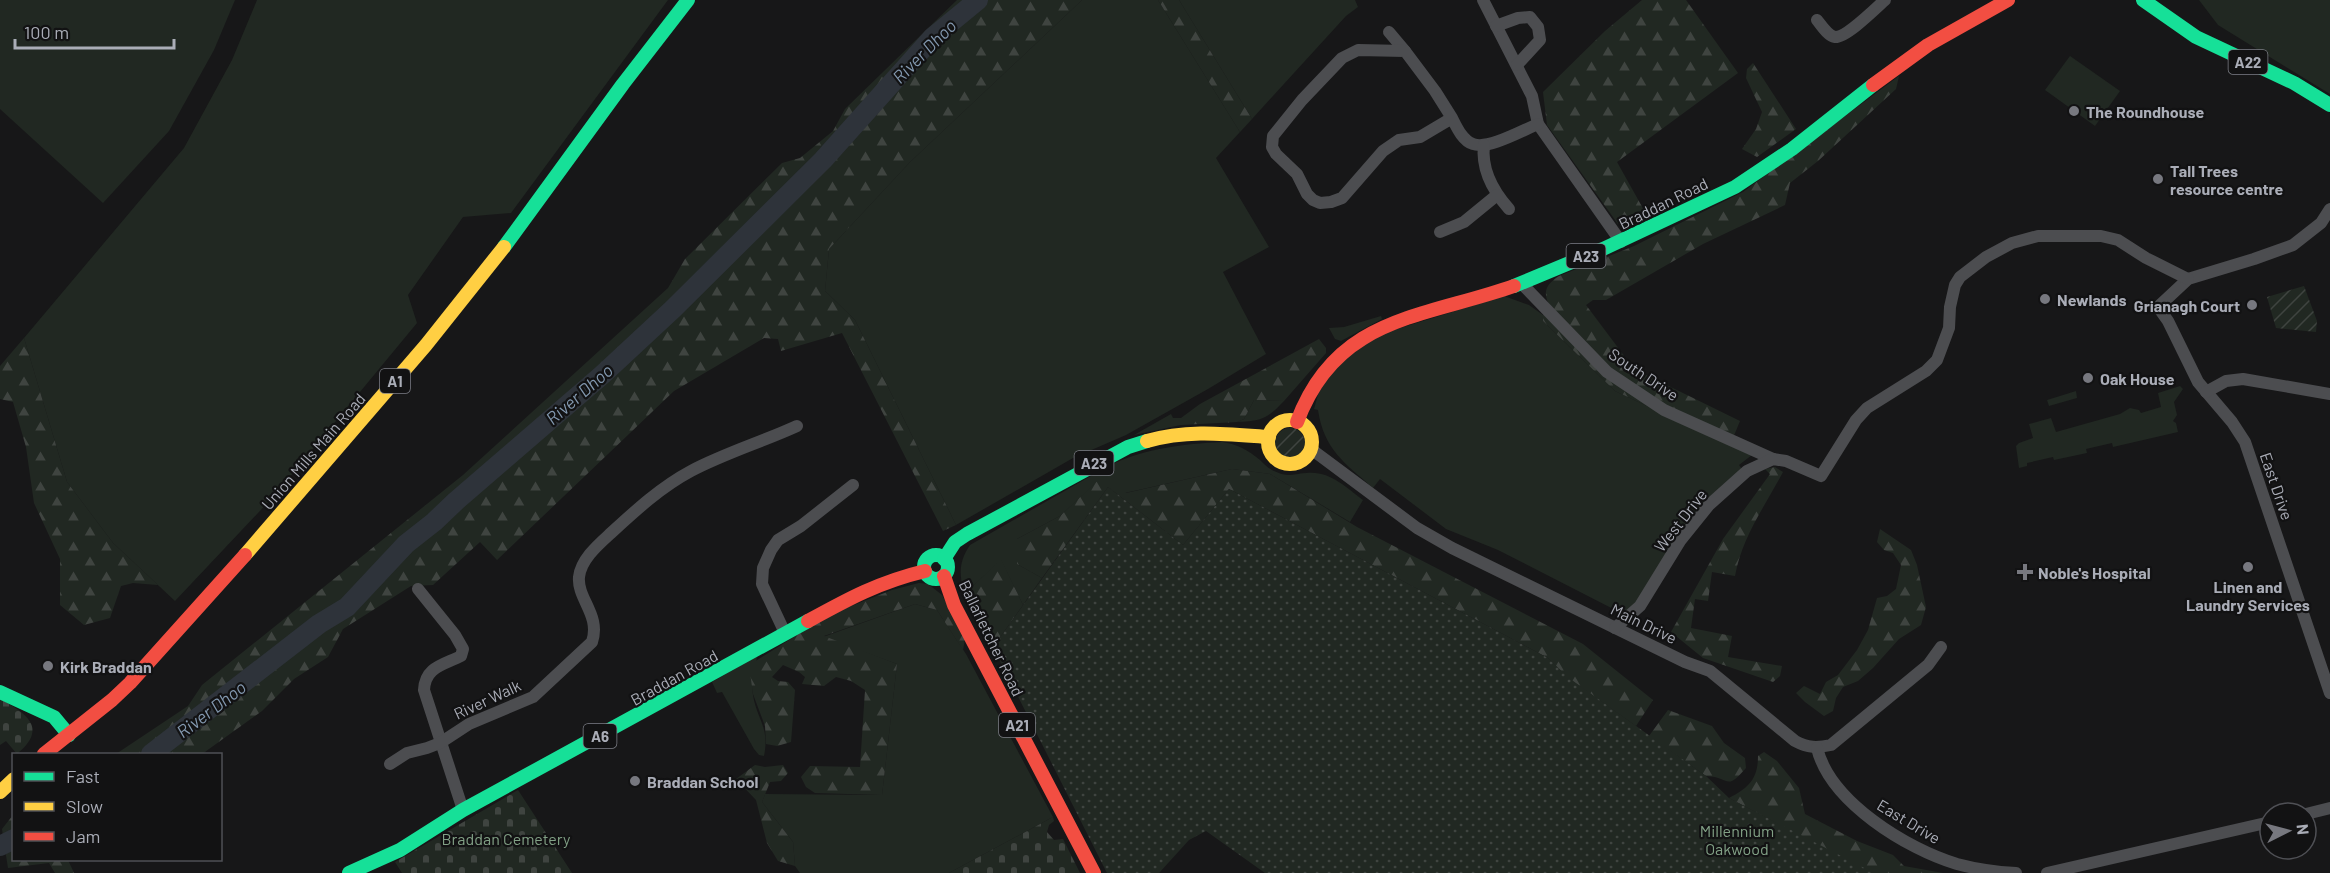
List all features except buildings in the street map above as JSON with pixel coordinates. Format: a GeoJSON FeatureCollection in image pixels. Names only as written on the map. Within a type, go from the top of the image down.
{"type":"FeatureCollection","features":[{"type":"Feature","properties":{"kind":"main road","name":"Union Mills Main Road"},"geometry":{"type":"LineString","coordinates":[[45,753],[112,700],[177,632],[426,345],[486,272],[623,84],[688,0]]}},
{"type":"Feature","properties":{"kind":"main road","name":"A22"},"geometry":{"type":"LineString","coordinates":[[2143,0],[2196,37],[2294,83],[2330,105]]}},
{"type":"Feature","properties":{"kind":"main road","name":"Braddan Road"},"geometry":{"type":"LineString","coordinates":[[1297,422],[1313,386],[1340,353],[1354,343],[1396,321],[1521,283],[1621,242],[1750,179],[1908,58],[1999,2]]}},
{"type":"Feature","properties":{"kind":"main road"},"geometry":{"type":"LineString","coordinates":[[1290,420],[1308,430],[1311,436],[1311,449],[1302,461],[1287,464],[1274,458],[1270,452],[1269,437],[1276,425],[1290,420]]}},
{"type":"Feature","properties":{"kind":"main road","name":"A23"},"geometry":{"type":"LineString","coordinates":[[944,559],[956,542],[967,534],[1128,447],[1165,436],[1203,432],[1269,437]]}},
{"type":"Feature","properties":{"kind":"main road"},"geometry":{"type":"LineString","coordinates":[[937,556],[944,559],[948,568],[944,576],[937,579],[932,579],[925,571],[925,563],[930,557],[937,556]]}},
{"type":"Feature","properties":{"kind":"main road","name":"Braddan Road"},"geometry":{"type":"LineString","coordinates":[[349,873],[400,850],[463,810],[864,590],[895,578],[925,571]]}},
{"type":"Feature","properties":{"kind":"main road","name":"Ballafletcher Road"},"geometry":{"type":"LineString","coordinates":[[944,576],[954,605],[1094,873]]}},
{"type":"Feature","properties":{"kind":"main road"},"geometry":{"type":"LineString","coordinates":[[0,692],[54,717],[69,735]]}},
{"type":"Feature","properties":{"kind":"main road"},"geometry":{"type":"LineString","coordinates":[[0,792],[12,781]]}},
{"type":"Feature","properties":{"kind":"street"},"geometry":{"type":"LineString","coordinates":[[1483,0],[1532,96],[1538,124],[1621,242]]}},
{"type":"Feature","properties":{"kind":"street"},"geometry":{"type":"LineString","coordinates":[[1817,20],[1834,37],[1858,23],[1885,0]]}},
{"type":"Feature","properties":{"kind":"street"},"geometry":{"type":"LineString","coordinates":[[1496,26],[1518,18],[1530,17],[1538,27],[1540,40],[1517,65]]}},
{"type":"Feature","properties":{"kind":"street"},"geometry":{"type":"LineString","coordinates":[[1389,32],[1446,106],[1466,140],[1475,145],[1484,145],[1538,124]]}},
{"type":"Feature","properties":{"kind":"street"},"geometry":{"type":"LineString","coordinates":[[1405,51],[1358,50],[1342,58],[1302,100],[1273,136],[1272,147],[1276,154],[1297,174],[1307,194],[1313,200],[1320,203],[1331,201],[1342,198],[1383,151],[1399,140],[1420,137],[1452,118]]}},
{"type":"Feature","properties":{"kind":"street"},"geometry":{"type":"LineString","coordinates":[[1484,145],[1484,166],[1497,195],[1509,209]]}},
{"type":"Feature","properties":{"kind":"street"},"geometry":{"type":"LineString","coordinates":[[1440,232],[1464,222],[1497,195]]}},
{"type":"Feature","properties":{"kind":"street"},"geometry":{"type":"LineString","coordinates":[[1773,459],[1786,461],[1821,476],[1856,420],[1867,408],[1926,371],[1937,360],[1949,328],[1950,307],[1955,285],[1960,278],[1986,257],[2012,243],[2038,236],[2101,236],[2118,240],[2146,258],[2188,279],[2254,260],[2293,244],[2321,223],[2330,209]]}},
{"type":"Feature","properties":{"kind":"street","name":"East Drive"},"geometry":{"type":"LineString","coordinates":[[2188,279],[2158,307],[2168,321],[2198,382],[2232,422],[2244,442],[2330,693]]}},
{"type":"Feature","properties":{"kind":"street","name":"South Drive"},"geometry":{"type":"LineString","coordinates":[[1521,283],[1607,372],[1664,410],[1773,459]]}},
{"type":"Feature","properties":{"kind":"street"},"geometry":{"type":"LineString","coordinates":[[2206,392],[2226,381],[2243,379],[2330,394]]}},
{"type":"Feature","properties":{"kind":"street","name":"River Walk"},"geometry":{"type":"LineString","coordinates":[[390,764],[407,753],[440,743],[469,724],[533,697],[592,642],[595,633],[594,622],[577,581],[584,562],[602,542],[652,497],[689,472],[797,426]]}},
{"type":"Feature","properties":{"kind":"street","name":"Main Drive"},"geometry":{"type":"LineString","coordinates":[[1311,449],[1417,528],[1452,548],[1685,662],[1710,672],[1795,741],[1817,748]]}},
{"type":"Feature","properties":{"kind":"street","name":"West Drive"},"geometry":{"type":"LineString","coordinates":[[1615,628],[1640,606],[1680,541],[1709,505],[1747,471],[1773,459]]}},
{"type":"Feature","properties":{"kind":"street"},"geometry":{"type":"LineString","coordinates":[[785,633],[762,584],[763,568],[771,550],[778,540],[801,526],[854,485]]}},
{"type":"Feature","properties":{"kind":"street"},"geometry":{"type":"LineString","coordinates":[[418,589],[463,649],[461,656],[431,671],[424,684],[440,743],[463,810]]}},
{"type":"Feature","properties":{"kind":"street"},"geometry":{"type":"LineString","coordinates":[[1817,748],[1831,745],[1844,736],[1928,665],[1941,647]]}},
{"type":"Feature","properties":{"kind":"street","name":"East Drive"},"geometry":{"type":"LineString","coordinates":[[1817,748],[1822,766],[1839,788],[1864,813],[1891,833],[1931,855],[1958,864],[1996,872],[2016,873]]}},
{"type":"Feature","properties":{"kind":"street"},"geometry":{"type":"LineString","coordinates":[[2047,873],[2258,825]]}},
{"type":"Feature","properties":{"kind":"green space"},"geometry":{"type":"Polygon","coordinates":[[[0,0],[235,0],[214,50],[169,131],[103,203],[0,109],[0,0]]]}},
{"type":"Feature","properties":{"kind":"green space"},"geometry":{"type":"Polygon","coordinates":[[[257,0],[668,0],[511,213],[463,217],[408,295],[417,323],[274,496],[175,601],[113,543],[67,482],[24,338],[184,148],[232,60],[257,0]]]}},
{"type":"Feature","properties":{"kind":"green space"},"geometry":{"type":"Polygon","coordinates":[[[957,0],[1082,0],[910,162],[829,249],[825,291],[855,320],[956,525],[943,531],[842,333],[781,351],[778,339],[764,338],[674,391],[497,560],[480,542],[433,585],[411,586],[343,629],[328,657],[294,679],[262,711],[203,753],[118,753],[188,706],[202,685],[463,475],[668,288],[685,259],[782,163],[800,158],[833,131],[845,109],[957,0]]]}},
{"type":"Feature","properties":{"kind":"green space"},"geometry":{"type":"Polygon","coordinates":[[[1082,0],[1158,0],[1240,132],[1216,158],[1269,247],[1223,272],[1266,354],[1126,435],[1073,458],[956,525],[855,320],[825,291],[829,249],[910,162],[1082,0]]]}},
{"type":"Feature","properties":{"kind":"green space"},"geometry":{"type":"Polygon","coordinates":[[[1158,0],[1179,0],[1252,119],[1240,132],[1158,0]]]}},
{"type":"Feature","properties":{"kind":"green space"},"geometry":{"type":"Polygon","coordinates":[[[1179,0],[1355,0],[1358,7],[1346,16],[1252,119],[1179,0]]]}},
{"type":"Feature","properties":{"kind":"green space"},"geometry":{"type":"Polygon","coordinates":[[[1642,0],[1686,0],[1738,73],[1617,162],[1645,212],[1618,224],[1547,125],[1543,92],[1605,31],[1642,0]]]}},
{"type":"Feature","properties":{"kind":"green space"},"geometry":{"type":"Polygon","coordinates":[[[2199,0],[2330,0],[2330,94],[2218,25],[2199,0]]]}},
{"type":"Feature","properties":{"kind":"green space"},"geometry":{"type":"Polygon","coordinates":[[[2070,56],[2120,91],[2095,126],[2045,90],[2070,56]]]}},
{"type":"Feature","properties":{"kind":"green space"},"geometry":{"type":"Polygon","coordinates":[[[1753,63],[1796,129],[1757,157],[1742,149],[1756,129],[1762,112],[1746,78],[1747,69],[1753,63]]]}},
{"type":"Feature","properties":{"kind":"green space"},"geometry":{"type":"Polygon","coordinates":[[[1899,76],[1896,89],[1818,161],[1790,183],[1785,205],[1703,244],[1606,300],[1593,300],[1586,305],[1634,369],[1740,421],[1730,445],[1615,391],[1543,321],[1543,315],[1551,308],[1546,298],[1546,290],[1559,276],[1634,246],[1743,192],[1899,76]]]}},
{"type":"Feature","properties":{"kind":"green space"},"geometry":{"type":"Polygon","coordinates":[[[2304,286],[2317,321],[2316,332],[2276,328],[2267,297],[2304,286]]]}},
{"type":"Feature","properties":{"kind":"green space"},"geometry":{"type":"Polygon","coordinates":[[[1504,296],[1529,305],[1543,315],[1543,321],[1615,391],[1752,455],[1739,465],[1742,469],[1703,503],[1636,606],[1623,614],[1498,550],[1446,529],[1380,479],[1373,488],[1337,455],[1325,436],[1318,410],[1314,409],[1319,391],[1329,372],[1374,336],[1504,296]]]}},
{"type":"Feature","properties":{"kind":"green space"},"geometry":{"type":"Polygon","coordinates":[[[1381,316],[1382,319],[1341,341],[1335,339],[1329,328],[1344,327],[1381,316]]]}},
{"type":"Feature","properties":{"kind":"green space"},"geometry":{"type":"Polygon","coordinates":[[[24,338],[67,482],[113,543],[158,585],[133,583],[121,586],[110,618],[84,625],[60,605],[60,559],[34,503],[26,447],[13,402],[0,399],[0,366],[24,338]]]}},
{"type":"Feature","properties":{"kind":"green space"},"geometry":{"type":"Polygon","coordinates":[[[1319,339],[1326,348],[1326,353],[1284,401],[1254,400],[1244,419],[1237,422],[1181,425],[1181,418],[1200,404],[1319,339]]]}},
{"type":"Feature","properties":{"kind":"green space"},"geometry":{"type":"Polygon","coordinates":[[[2180,386],[2183,389],[2174,402],[2177,415],[2173,421],[2176,423],[2178,432],[2113,447],[2112,443],[2086,449],[2087,453],[2054,460],[2053,457],[2027,463],[2027,466],[2019,468],[2016,446],[2033,438],[2029,424],[2051,418],[2056,432],[2120,414],[2130,408],[2139,410],[2141,413],[2161,407],[2158,393],[2180,386]]]}},
{"type":"Feature","properties":{"kind":"green space"},"geometry":{"type":"Polygon","coordinates":[[[2076,391],[2077,398],[2049,406],[2047,400],[2076,391]]]}},
{"type":"Feature","properties":{"kind":"green space"},"geometry":{"type":"Polygon","coordinates":[[[1254,400],[1284,401],[1264,418],[1237,422],[1244,419],[1254,400]]]}},
{"type":"Feature","properties":{"kind":"green space"},"geometry":{"type":"Polygon","coordinates":[[[1171,414],[1173,418],[1181,418],[1181,425],[1134,435],[1171,414]]]}},
{"type":"Feature","properties":{"kind":"green space"},"geometry":{"type":"Polygon","coordinates":[[[1290,428],[1301,432],[1305,443],[1301,454],[1290,458],[1279,454],[1275,443],[1279,432],[1290,428]]]}},
{"type":"Feature","properties":{"kind":"green space"},"geometry":{"type":"Polygon","coordinates":[[[1222,442],[1247,450],[1270,469],[1279,473],[1290,475],[1314,473],[1330,477],[1363,500],[1350,522],[1270,474],[1232,469],[1125,493],[1107,473],[1060,516],[1017,539],[1017,564],[1042,578],[1023,605],[1001,560],[971,588],[968,606],[961,568],[962,560],[970,545],[1124,459],[1165,448],[1222,442]]]}},
{"type":"Feature","properties":{"kind":"green space"},"geometry":{"type":"Polygon","coordinates":[[[1775,467],[1783,472],[1743,548],[1735,576],[1712,572],[1708,601],[1695,599],[1691,628],[1732,636],[1728,657],[1782,666],[1780,676],[1773,682],[1703,658],[1671,632],[1723,539],[1770,474],[1765,469],[1775,467]]]}},
{"type":"Feature","properties":{"kind":"green space"},"geometry":{"type":"Polygon","coordinates":[[[1232,469],[1270,474],[1357,527],[1583,644],[1653,700],[1636,726],[1568,678],[1548,658],[1229,489],[1183,545],[1108,487],[1042,578],[1017,564],[1017,539],[1060,516],[1107,472],[1126,493],[1232,469]]]}},
{"type":"Feature","properties":{"kind":"green space","name":"Millennium Oakwood"},"geometry":{"type":"Polygon","coordinates":[[[1108,487],[1183,545],[1229,489],[1548,658],[1569,678],[1706,776],[1729,798],[1874,873],[1265,873],[1206,831],[1189,840],[1159,873],[1107,873],[993,647],[1108,487]]]}},
{"type":"Feature","properties":{"kind":"green space"},"geometry":{"type":"Polygon","coordinates":[[[1880,529],[1911,550],[1917,565],[1926,607],[1921,625],[1899,639],[1858,681],[1843,687],[1836,698],[1833,711],[1824,716],[1796,693],[1804,686],[1820,694],[1826,682],[1838,675],[1857,650],[1868,630],[1877,598],[1887,596],[1896,589],[1901,565],[1893,553],[1884,550],[1877,542],[1880,529]]]}},
{"type":"Feature","properties":{"kind":"green space"},"geometry":{"type":"Polygon","coordinates":[[[1001,559],[1023,605],[993,647],[968,606],[971,588],[1001,559]]]}},
{"type":"Feature","properties":{"kind":"green space"},"geometry":{"type":"Polygon","coordinates":[[[919,583],[928,584],[942,595],[965,639],[963,650],[937,610],[915,604],[824,636],[897,664],[882,795],[815,793],[806,787],[801,777],[810,766],[860,767],[865,690],[851,681],[836,677],[824,686],[802,684],[805,677],[783,665],[772,677],[778,681],[788,682],[795,690],[791,742],[777,746],[766,744],[765,726],[753,694],[749,665],[831,614],[892,590],[919,583]]]}},
{"type":"Feature","properties":{"kind":"green space"},"geometry":{"type":"Polygon","coordinates":[[[915,604],[937,610],[966,654],[1053,817],[949,873],[800,873],[795,866],[793,842],[762,802],[765,794],[882,795],[897,664],[823,637],[915,604]]]}},
{"type":"Feature","properties":{"kind":"green space"},"geometry":{"type":"Polygon","coordinates":[[[757,656],[753,690],[764,731],[764,756],[759,755],[754,749],[722,692],[717,693],[712,682],[757,656]]]}},
{"type":"Feature","properties":{"kind":"green space"},"geometry":{"type":"Polygon","coordinates":[[[0,699],[25,716],[33,729],[27,745],[18,753],[6,741],[0,745],[0,699]]]}},
{"type":"Feature","properties":{"kind":"green space"},"geometry":{"type":"Polygon","coordinates":[[[1668,710],[1712,726],[1724,743],[1745,758],[1746,768],[1731,781],[1706,776],[1649,736],[1668,710]]]}},
{"type":"Feature","properties":{"kind":"green space"},"geometry":{"type":"Polygon","coordinates":[[[1764,752],[1777,761],[1799,788],[1805,814],[1857,841],[1893,855],[1904,866],[1943,873],[1871,873],[1729,798],[1742,791],[1751,782],[1758,764],[1758,756],[1764,752]]]}},
{"type":"Feature","properties":{"kind":"green space"},"geometry":{"type":"Polygon","coordinates":[[[755,765],[765,767],[783,765],[788,773],[781,781],[770,782],[762,802],[793,842],[795,866],[778,861],[767,843],[756,800],[736,779],[755,765]]]}},
{"type":"Feature","properties":{"kind":"green space","name":"Braddan Cemetery"},"geometry":{"type":"Polygon","coordinates":[[[518,790],[572,873],[402,873],[395,862],[518,790]]]}},
{"type":"Feature","properties":{"kind":"green space"},"geometry":{"type":"Polygon","coordinates":[[[12,816],[12,861],[68,861],[74,873],[55,873],[49,863],[8,868],[2,829],[12,816]]]}},
{"type":"Feature","properties":{"kind":"green space"},"geometry":{"type":"Polygon","coordinates":[[[1053,817],[1054,821],[1049,825],[1047,832],[1054,840],[1063,839],[1080,873],[949,873],[1053,817]]]}},
{"type":"Feature","properties":{"kind":"waterway","name":"River Dhoo"},"geometry":{"type":"LineString","coordinates":[[152,753],[319,624],[347,607],[406,544],[602,375],[673,309],[823,160],[933,37],[978,0]]}},
{"type":"Feature","properties":{"kind":"waterway","name":"River Dhoo"},"geometry":{"type":"LineString","coordinates":[[0,846],[12,840]]}},
{"type":"Feature","properties":{"kind":"traffic: fast"},"geometry":{"type":"LineString","coordinates":[[504,247],[623,84],[688,0]]}},
{"type":"Feature","properties":{"kind":"traffic: fast"},"geometry":{"type":"LineString","coordinates":[[2143,0],[2196,37],[2294,83],[2330,105]]}},
{"type":"Feature","properties":{"kind":"traffic: fast"},"geometry":{"type":"LineString","coordinates":[[1514,286],[1603,249],[1735,187],[1792,149],[1873,85]]}},
{"type":"Feature","properties":{"kind":"traffic: fast"},"geometry":{"type":"LineString","coordinates":[[944,559],[955,542],[967,534],[1128,447],[1147,441]]}},
{"type":"Feature","properties":{"kind":"traffic: fast"},"geometry":{"type":"LineString","coordinates":[[936,555],[941,556],[947,562],[948,567],[947,572],[941,578],[936,579],[931,578],[925,572],[924,567],[925,562],[931,556],[936,555]]}},
{"type":"Feature","properties":{"kind":"traffic: fast"},"geometry":{"type":"LineString","coordinates":[[349,873],[400,850],[463,810],[808,621]]}},
{"type":"Feature","properties":{"kind":"traffic: fast"},"geometry":{"type":"LineString","coordinates":[[0,692],[54,717],[69,735]]}},
{"type":"Feature","properties":{"kind":"traffic: slow"},"geometry":{"type":"LineString","coordinates":[[245,555],[426,345],[504,247]]}},
{"type":"Feature","properties":{"kind":"traffic: slow"},"geometry":{"type":"LineString","coordinates":[[1290,420],[1305,427],[1312,442],[1305,457],[1290,464],[1275,457],[1268,442],[1275,427],[1290,420]]}},
{"type":"Feature","properties":{"kind":"traffic: slow"},"geometry":{"type":"LineString","coordinates":[[1147,441],[1193,434],[1269,437]]}},
{"type":"Feature","properties":{"kind":"traffic: slow"},"geometry":{"type":"LineString","coordinates":[[0,792],[12,781]]}},
{"type":"Feature","properties":{"kind":"traffic: jam"},"geometry":{"type":"LineString","coordinates":[[1873,85],[1928,45],[2008,0]]}},
{"type":"Feature","properties":{"kind":"traffic: jam"},"geometry":{"type":"LineString","coordinates":[[1297,422],[1314,387],[1335,361],[1359,341],[1386,326],[1416,315],[1514,286]]}},
{"type":"Feature","properties":{"kind":"traffic: jam"},"geometry":{"type":"LineString","coordinates":[[45,753],[130,683],[245,555]]}},
{"type":"Feature","properties":{"kind":"traffic: jam"},"geometry":{"type":"LineString","coordinates":[[808,621],[878,586],[925,571]]}},
{"type":"Feature","properties":{"kind":"traffic: jam"},"geometry":{"type":"LineString","coordinates":[[944,576],[954,605],[1094,873]]}},
{"type":"Feature","properties":{"kind":"place","name":"The Roundhouse"},"geometry":{"type":"Point","coordinates":[2074,111]}},
{"type":"Feature","properties":{"kind":"place","name":"Tall Trees resource centre"},"geometry":{"type":"Point","coordinates":[2158,179]}},
{"type":"Feature","properties":{"kind":"place","name":"Newlands"},"geometry":{"type":"Point","coordinates":[2045,299]}},
{"type":"Feature","properties":{"kind":"place","name":"Grianagh Court"},"geometry":{"type":"Point","coordinates":[2252,305]}},
{"type":"Feature","properties":{"kind":"place","name":"Oak House"},"geometry":{"type":"Point","coordinates":[2088,378]}},
{"type":"Feature","properties":{"kind":"place","name":"Linen and Laundry Services"},"geometry":{"type":"Point","coordinates":[2248,567]}},
{"type":"Feature","properties":{"kind":"place","name":"Noble's Hospital"},"geometry":{"type":"Point","coordinates":[2025,572]}},
{"type":"Feature","properties":{"kind":"place","name":"Kirk Braddan"},"geometry":{"type":"Point","coordinates":[48,666]}},
{"type":"Feature","properties":{"kind":"place","name":"Braddan School"},"geometry":{"type":"Point","coordinates":[635,781]}}]}
